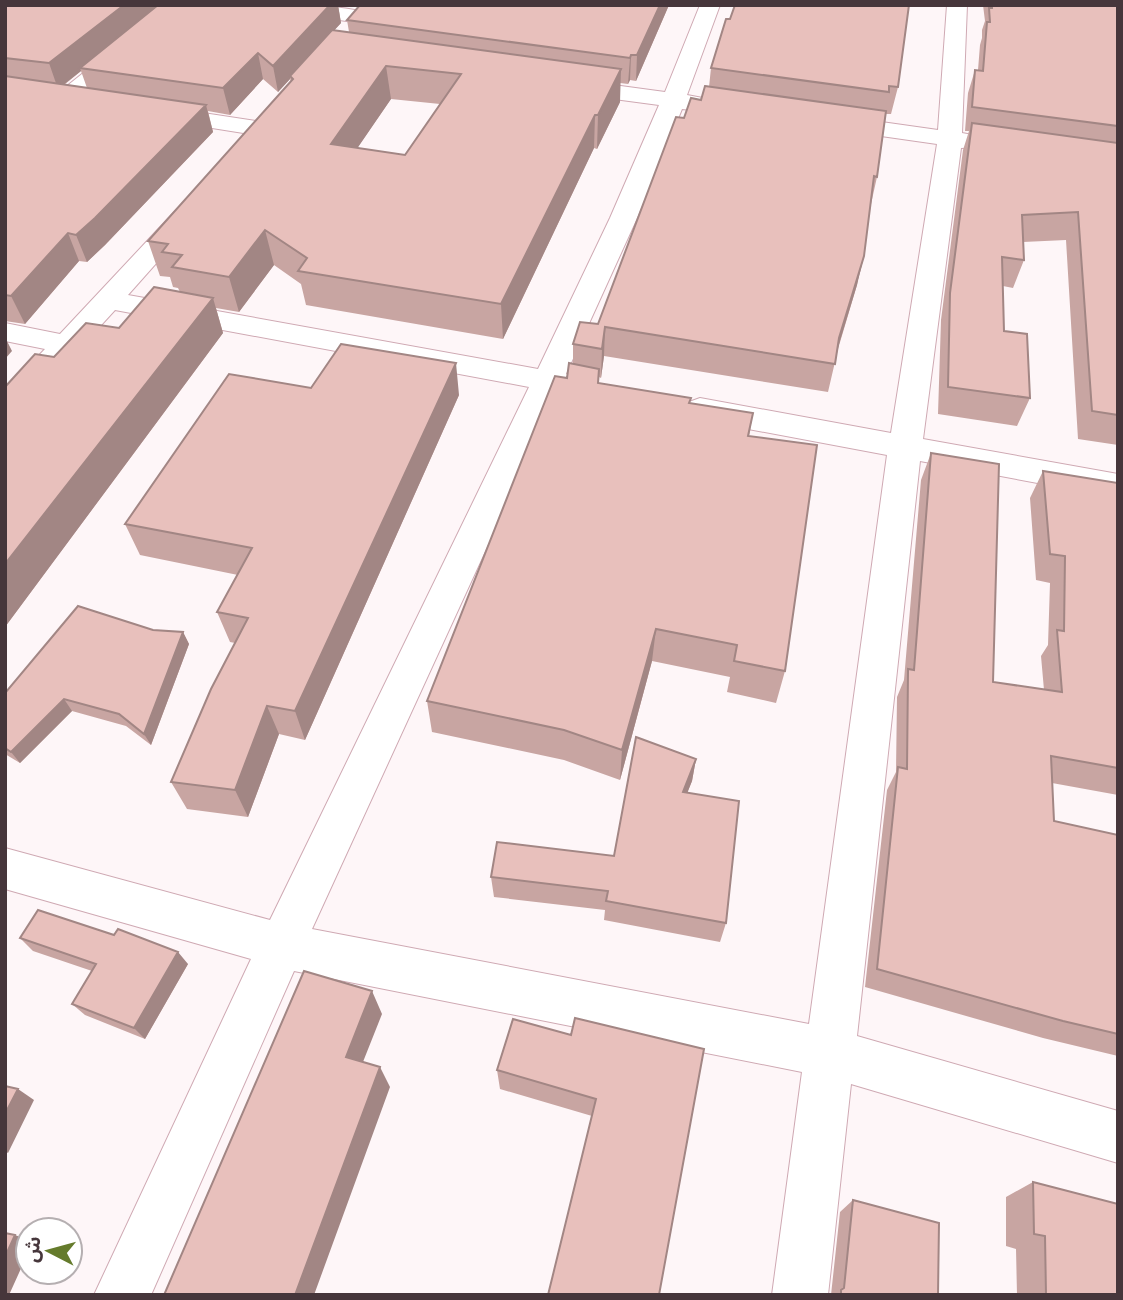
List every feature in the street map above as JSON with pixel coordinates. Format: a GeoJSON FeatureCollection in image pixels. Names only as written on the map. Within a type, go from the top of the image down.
{"type":"FeatureCollection","features":[{"type":"Feature","properties":{"kind":"street"},"geometry":{"type":"LineString","coordinates":[[65,99],[181,5]]}},
{"type":"Feature","properties":{"kind":"street"},"geometry":{"type":"LineString","coordinates":[[270,5],[367,11]]}},
{"type":"Feature","properties":{"kind":"street"},"geometry":{"type":"LineString","coordinates":[[122,1295],[279,945],[547,381],[676,100],[710,5]]}},
{"type":"Feature","properties":{"kind":"street"},"geometry":{"type":"LineString","coordinates":[[800,1295],[905,447],[950,139],[957,5]]}},
{"type":"Feature","properties":{"kind":"street"},"geometry":{"type":"LineString","coordinates":[[339,44],[367,11]]}},
{"type":"Feature","properties":{"kind":"street"},"geometry":{"type":"LineString","coordinates":[[552,83],[717,106]]}},
{"type":"Feature","properties":{"kind":"street"},"geometry":{"type":"LineString","coordinates":[[41,96],[91,103]]}},
{"type":"Feature","properties":{"kind":"street"},"geometry":{"type":"LineString","coordinates":[[131,109],[271,119],[245,149]]}},
{"type":"Feature","properties":{"kind":"street"},"geometry":{"type":"LineString","coordinates":[[813,120],[1001,146]]}},
{"type":"Feature","properties":{"kind":"street"},"geometry":{"type":"LineString","coordinates":[[5,411],[65,344],[110,300],[200,199]]}},
{"type":"Feature","properties":{"kind":"street"},"geometry":{"type":"LineString","coordinates":[[110,300],[600,390]]}},
{"type":"Feature","properties":{"kind":"street"},"geometry":{"type":"LineString","coordinates":[[5,331],[65,344]]}},
{"type":"Feature","properties":{"kind":"street"},"geometry":{"type":"LineString","coordinates":[[667,403],[1118,486]]}},
{"type":"Feature","properties":{"kind":"street"},"geometry":{"type":"LineString","coordinates":[[5,868],[279,945],[829,1052],[1118,1137]]}},
{"type":"Feature","properties":{"kind":"building"},"geometry":{"type":"Polygon","coordinates":[[[5,5],[124,5],[49,63],[5,58],[5,5]]]}},
{"type":"Feature","properties":{"kind":"building"},"geometry":{"type":"Polygon","coordinates":[[[158,5],[330,5],[273,66],[258,53],[223,88],[80,68],[158,5]]]}},
{"type":"Feature","properties":{"kind":"building"},"geometry":{"type":"Polygon","coordinates":[[[360,5],[660,5],[637,55],[631,55],[630,58],[347,20],[360,5]]]}},
{"type":"Feature","properties":{"kind":"building"},"geometry":{"type":"Polygon","coordinates":[[[735,5],[909,5],[898,87],[889,86],[889,92],[711,68],[726,19],[730,19],[735,5]]]}},
{"type":"Feature","properties":{"kind":"building"},"geometry":{"type":"Polygon","coordinates":[[[992,5],[1118,5],[1118,126],[972,107],[975,70],[983,71],[987,22],[990,22],[989,8],[992,8],[992,5]]]}},
{"type":"Feature","properties":{"kind":"building"},"geometry":{"type":"Polygon","coordinates":[[[332,30],[621,69],[598,115],[595,115],[501,304],[298,271],[307,258],[265,230],[229,277],[172,267],[182,255],[162,252],[168,244],[148,241],[293,79],[290,76],[332,30]],[[386,66],[331,144],[405,155],[461,74],[386,66]]]}},
{"type":"Feature","properties":{"kind":"building"},"geometry":{"type":"Polygon","coordinates":[[[5,76],[206,105],[95,218],[76,235],[68,233],[11,296],[5,295],[5,76]]]}},
{"type":"Feature","properties":{"kind":"building"},"geometry":{"type":"Polygon","coordinates":[[[705,86],[886,111],[877,177],[874,176],[864,256],[839,338],[835,364],[605,327],[602,349],[573,344],[580,322],[598,324],[676,117],[684,118],[691,98],[701,100],[705,86]]]}},
{"type":"Feature","properties":{"kind":"building"},"geometry":{"type":"Polygon","coordinates":[[[972,123],[1118,143],[1118,415],[1092,411],[1078,212],[1022,215],[1024,260],[1002,257],[1004,331],[1027,334],[1030,398],[948,387],[950,293],[972,123]]]}},
{"type":"Feature","properties":{"kind":"building"},"geometry":{"type":"Polygon","coordinates":[[[154,287],[213,298],[5,564],[5,387],[35,354],[54,357],[86,323],[119,328],[154,287]]]}},
{"type":"Feature","properties":{"kind":"building"},"geometry":{"type":"Polygon","coordinates":[[[341,344],[456,363],[295,711],[267,706],[235,790],[171,782],[211,689],[248,618],[217,612],[252,548],[125,524],[229,374],[311,388],[341,344]]]}},
{"type":"Feature","properties":{"kind":"building"},"geometry":{"type":"Polygon","coordinates":[[[569,363],[599,369],[598,383],[691,398],[689,403],[753,413],[748,436],[817,445],[785,671],[734,661],[737,645],[656,629],[622,750],[564,730],[427,701],[555,376],[567,378],[569,363]]]}},
{"type":"Feature","properties":{"kind":"building"},"geometry":{"type":"Polygon","coordinates":[[[931,453],[999,464],[993,682],[1062,692],[1057,630],[1064,631],[1065,556],[1050,554],[1043,471],[1118,483],[1118,768],[1051,756],[1054,821],[1118,835],[1118,1034],[877,969],[898,767],[907,769],[908,669],[914,670],[931,453]]]}},
{"type":"Feature","properties":{"kind":"building"},"geometry":{"type":"Polygon","coordinates":[[[78,606],[153,630],[183,632],[144,734],[119,714],[64,699],[11,752],[5,748],[5,693],[78,606]]]}},
{"type":"Feature","properties":{"kind":"building"},"geometry":{"type":"Polygon","coordinates":[[[636,737],[696,759],[683,792],[739,801],[726,923],[606,901],[608,891],[491,877],[497,842],[614,856],[636,737]]]}},
{"type":"Feature","properties":{"kind":"building"},"geometry":{"type":"Polygon","coordinates":[[[38,910],[114,935],[118,929],[178,952],[134,1028],[72,1004],[96,964],[20,938],[38,910]]]}},
{"type":"Feature","properties":{"kind":"building"},"geometry":{"type":"Polygon","coordinates":[[[304,971],[372,991],[346,1057],[380,1067],[295,1295],[164,1295],[304,971]]]}},
{"type":"Feature","properties":{"kind":"building"},"geometry":{"type":"Polygon","coordinates":[[[575,1018],[704,1049],[659,1295],[548,1295],[596,1099],[497,1070],[513,1019],[571,1035],[575,1018]]]}},
{"type":"Feature","properties":{"kind":"building"},"geometry":{"type":"Polygon","coordinates":[[[5,1086],[18,1089],[5,1114],[5,1086]]]}},
{"type":"Feature","properties":{"kind":"building"},"geometry":{"type":"Polygon","coordinates":[[[1033,1182],[1118,1204],[1118,1295],[1046,1295],[1045,1236],[1034,1234],[1033,1182]]]}},
{"type":"Feature","properties":{"kind":"building"},"geometry":{"type":"Polygon","coordinates":[[[853,1200],[939,1223],[938,1295],[841,1295],[853,1200]]]}},
{"type":"Feature","properties":{"kind":"building"},"geometry":{"type":"Polygon","coordinates":[[[5,1233],[14,1235],[14,1237],[5,1257],[5,1233]]]}}]}
